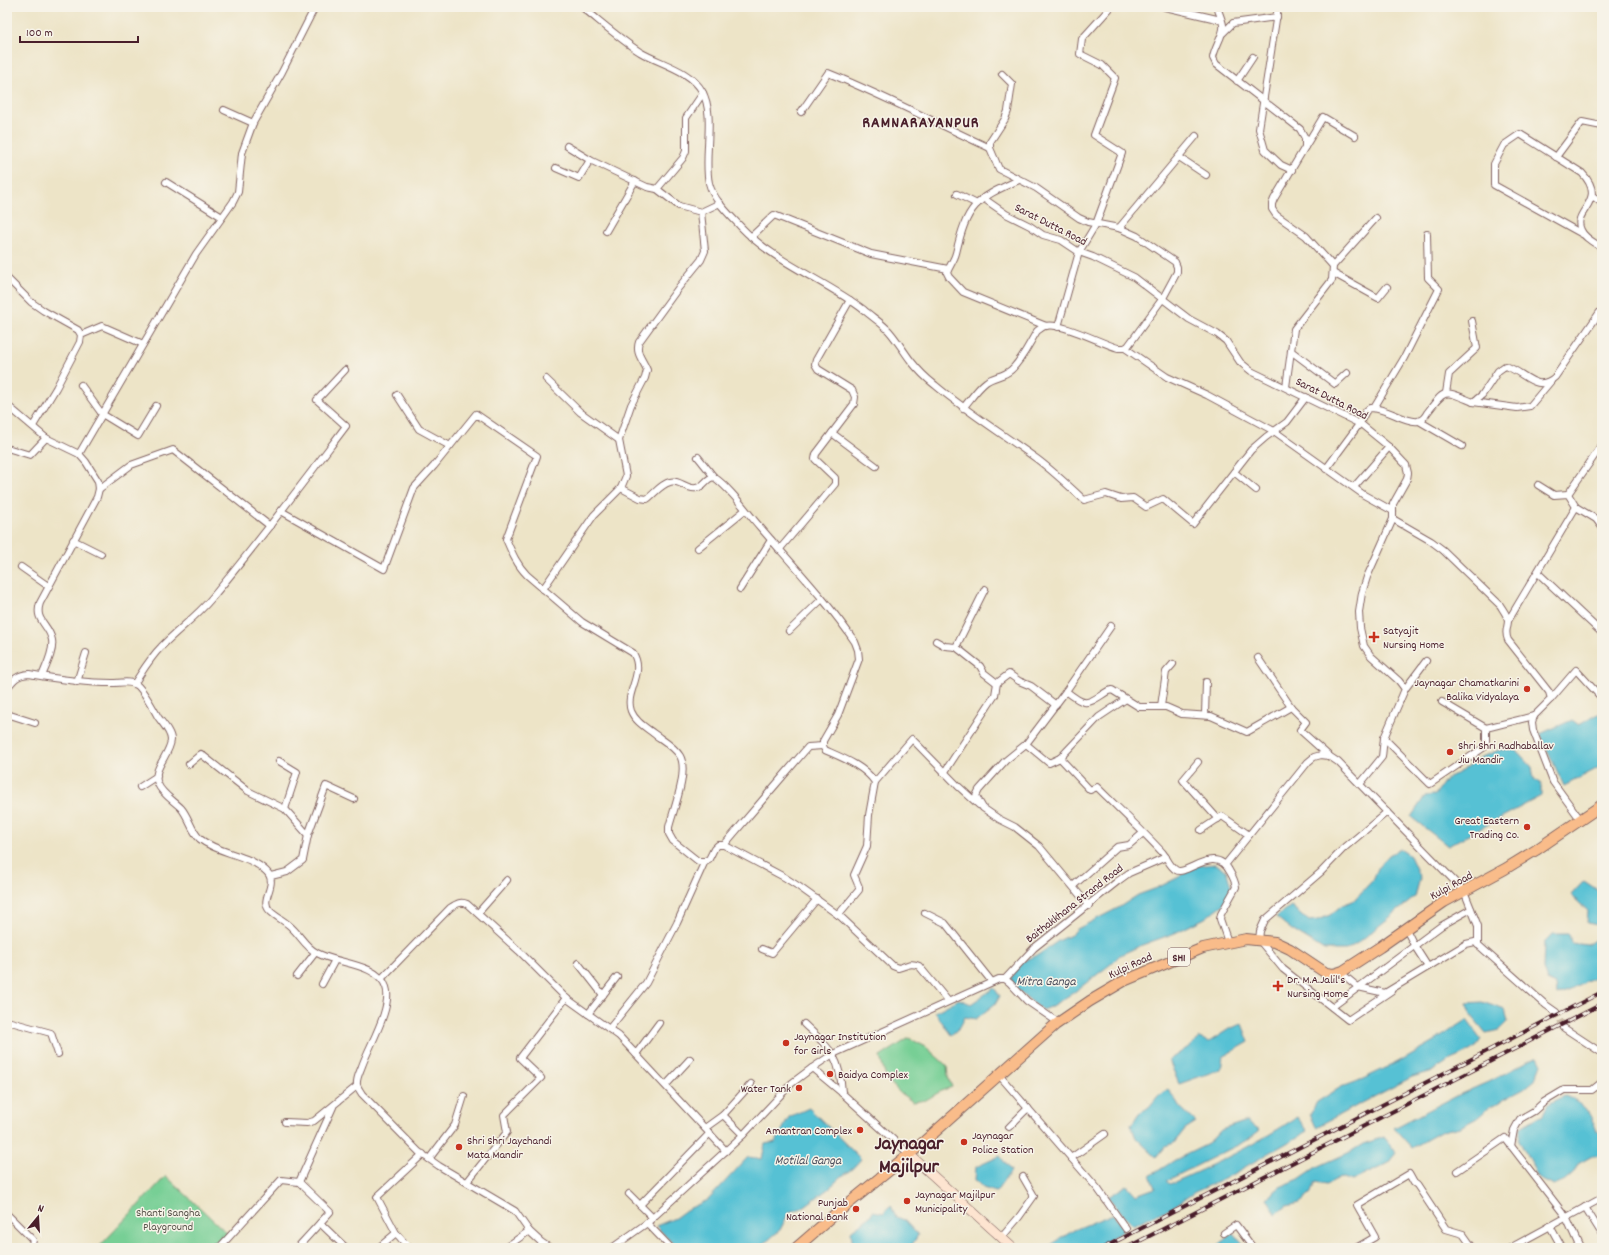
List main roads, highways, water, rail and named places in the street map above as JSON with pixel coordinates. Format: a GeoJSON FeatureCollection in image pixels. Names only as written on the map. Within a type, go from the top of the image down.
{"type":"FeatureCollection","features":[{"type":"Feature","properties":{"kind":"main road","name":"Kulpi Road"},"geometry":{"type":"LineString","coordinates":[[796,1248],[909,1154],[1059,1023],[1090,1001],[1124,981],[1204,948],[1246,939],[1275,942],[1290,949],[1326,973],[1334,974],[1340,972],[1353,966],[1444,902],[1505,870],[1602,805]]}},
{"type":"Feature","properties":{"kind":"main road"},"geometry":{"type":"LineString","coordinates":[[909,1154],[1013,1248]]}},
{"type":"Feature","properties":{"kind":"water"},"geometry":{"type":"Polygon","coordinates":[[[1602,712],[1602,766],[1564,786],[1540,734],[1572,720],[1579,725],[1602,712]]]}},
{"type":"Feature","properties":{"kind":"water"},"geometry":{"type":"Polygon","coordinates":[[[1515,749],[1532,767],[1534,779],[1541,783],[1541,796],[1448,846],[1411,817],[1425,796],[1435,795],[1446,779],[1463,770],[1479,758],[1499,750],[1515,749]]]}},
{"type":"Feature","properties":{"kind":"water"},"geometry":{"type":"Polygon","coordinates":[[[1400,849],[1410,856],[1420,878],[1415,897],[1359,942],[1346,950],[1324,950],[1292,930],[1276,917],[1291,906],[1309,921],[1318,920],[1330,915],[1342,905],[1353,901],[1373,880],[1379,866],[1389,855],[1400,849]]]}},
{"type":"Feature","properties":{"kind":"water","name":"Mitra Ganga"},"geometry":{"type":"Polygon","coordinates":[[[1215,864],[1226,870],[1231,886],[1229,897],[1224,904],[1205,918],[1175,933],[1120,955],[1111,964],[1073,993],[1050,1007],[1042,1010],[1015,988],[1011,978],[1023,961],[1038,955],[1058,941],[1071,935],[1077,929],[1118,908],[1138,895],[1157,888],[1179,877],[1195,866],[1215,864]]]}},
{"type":"Feature","properties":{"kind":"water"},"geometry":{"type":"Polygon","coordinates":[[[1584,881],[1602,893],[1602,922],[1598,925],[1587,923],[1588,911],[1571,895],[1584,881]]]}},
{"type":"Feature","properties":{"kind":"water"},"geometry":{"type":"Polygon","coordinates":[[[1553,934],[1569,934],[1571,943],[1587,945],[1602,935],[1602,974],[1573,989],[1557,995],[1556,985],[1547,981],[1543,969],[1544,943],[1553,934]]]}},
{"type":"Feature","properties":{"kind":"water"},"geometry":{"type":"Polygon","coordinates":[[[994,988],[1000,996],[996,1003],[976,1019],[965,1017],[960,1027],[951,1035],[935,1012],[959,999],[971,1004],[994,988]]]}},
{"type":"Feature","properties":{"kind":"water"},"geometry":{"type":"Polygon","coordinates":[[[1482,1002],[1505,1010],[1508,1021],[1499,1030],[1486,1033],[1471,1015],[1467,1003],[1482,1002]]]}},
{"type":"Feature","properties":{"kind":"water"},"geometry":{"type":"Polygon","coordinates":[[[1467,1020],[1481,1039],[1476,1047],[1433,1071],[1412,1077],[1316,1127],[1310,1114],[1317,1102],[1341,1087],[1363,1079],[1398,1062],[1467,1020]]]}},
{"type":"Feature","properties":{"kind":"water"},"geometry":{"type":"Polygon","coordinates":[[[1242,1024],[1249,1042],[1223,1057],[1221,1069],[1179,1084],[1169,1060],[1199,1038],[1209,1042],[1229,1029],[1242,1024]]]}},
{"type":"Feature","properties":{"kind":"water"},"geometry":{"type":"Polygon","coordinates":[[[1538,1056],[1542,1064],[1536,1079],[1524,1089],[1490,1107],[1477,1118],[1460,1127],[1442,1131],[1412,1148],[1394,1128],[1454,1097],[1488,1082],[1538,1056]]]}},
{"type":"Feature","properties":{"kind":"water"},"geometry":{"type":"Polygon","coordinates":[[[1168,1089],[1181,1108],[1196,1122],[1185,1129],[1174,1143],[1165,1146],[1156,1157],[1136,1138],[1131,1125],[1139,1113],[1149,1107],[1158,1096],[1168,1089]]]}},
{"type":"Feature","properties":{"kind":"water"},"geometry":{"type":"Polygon","coordinates":[[[1565,1096],[1582,1105],[1586,1109],[1597,1131],[1602,1133],[1602,1156],[1594,1155],[1578,1164],[1574,1172],[1565,1180],[1554,1185],[1538,1177],[1519,1140],[1521,1127],[1543,1114],[1548,1104],[1565,1096]]]}},
{"type":"Feature","properties":{"kind":"water","name":"Motilal Ganga"},"geometry":{"type":"Polygon","coordinates":[[[809,1108],[861,1159],[853,1168],[828,1189],[802,1208],[789,1212],[780,1230],[759,1248],[677,1248],[656,1226],[675,1218],[686,1210],[708,1200],[748,1157],[762,1159],[765,1144],[776,1142],[789,1117],[809,1108]]]}},
{"type":"Feature","properties":{"kind":"water"},"geometry":{"type":"Polygon","coordinates":[[[1297,1117],[1308,1131],[1224,1179],[1195,1192],[1171,1208],[1132,1225],[1108,1197],[1127,1185],[1136,1195],[1155,1188],[1150,1176],[1175,1160],[1208,1144],[1221,1130],[1247,1121],[1260,1130],[1246,1141],[1166,1181],[1170,1184],[1219,1162],[1251,1145],[1297,1117]]]}},
{"type":"Feature","properties":{"kind":"water"},"geometry":{"type":"Polygon","coordinates":[[[1384,1137],[1397,1153],[1389,1163],[1352,1181],[1341,1177],[1327,1184],[1315,1182],[1310,1195],[1300,1203],[1287,1206],[1276,1214],[1267,1198],[1280,1187],[1299,1179],[1315,1168],[1350,1152],[1363,1144],[1384,1137]]]}},
{"type":"Feature","properties":{"kind":"water"},"geometry":{"type":"Polygon","coordinates":[[[1000,1156],[1011,1171],[996,1192],[983,1188],[975,1180],[976,1167],[1000,1156]]]}},
{"type":"Feature","properties":{"kind":"water"},"geometry":{"type":"Polygon","coordinates":[[[891,1205],[895,1216],[904,1220],[918,1235],[910,1248],[853,1247],[851,1231],[866,1220],[873,1211],[884,1213],[891,1205]]]}},
{"type":"Feature","properties":{"kind":"water"},"geometry":{"type":"Polygon","coordinates":[[[1113,1214],[1124,1230],[1095,1248],[1046,1248],[1074,1230],[1113,1214]]]}},
{"type":"Feature","properties":{"kind":"water"},"geometry":{"type":"Polygon","coordinates":[[[1233,1232],[1247,1248],[1215,1248],[1233,1232]]]}},
{"type":"Feature","properties":{"kind":"tunnel"},"geometry":{"type":"LineString","coordinates":[[1556,1012],[1564,1028]]}},
{"type":"Feature","properties":{"kind":"railway"},"geometry":{"type":"LineString","coordinates":[[1103,1248],[1602,992]]}},
{"type":"Feature","properties":{"kind":"railway"},"geometry":{"type":"LineString","coordinates":[[1126,1248],[1602,1004]]}},
{"type":"Feature","properties":{"kind":"place","name":"Satyajit Nursing Home"},"geometry":{"type":"Point","coordinates":[1374,637]}},
{"type":"Feature","properties":{"kind":"place","name":"Jaynagar Chamatkarini Balika Vidyalaya"},"geometry":{"type":"Point","coordinates":[1527,689]}},
{"type":"Feature","properties":{"kind":"place","name":"Shri Shri Radhaballav Jiu Mandir"},"geometry":{"type":"Point","coordinates":[1450,752]}},
{"type":"Feature","properties":{"kind":"place","name":"Great Eastern Trading Co."},"geometry":{"type":"Point","coordinates":[1527,827]}},
{"type":"Feature","properties":{"kind":"place","name":"Dr. M.A.Jalil's Nursing Home"},"geometry":{"type":"Point","coordinates":[1278,986]}},
{"type":"Feature","properties":{"kind":"place","name":"Jaynagar Institution for Girls"},"geometry":{"type":"Point","coordinates":[786,1043]}},
{"type":"Feature","properties":{"kind":"place","name":"Baidya Complex"},"geometry":{"type":"Point","coordinates":[830,1074]}},
{"type":"Feature","properties":{"kind":"place","name":"Water Tank"},"geometry":{"type":"Point","coordinates":[799,1088]}},
{"type":"Feature","properties":{"kind":"place","name":"Amantran Complex"},"geometry":{"type":"Point","coordinates":[860,1130]}},
{"type":"Feature","properties":{"kind":"place","name":"Jaynagar Police Station"},"geometry":{"type":"Point","coordinates":[964,1142]}},
{"type":"Feature","properties":{"kind":"place","name":"Shri Shri Jaychandi Mata Mandir"},"geometry":{"type":"Point","coordinates":[459,1147]}},
{"type":"Feature","properties":{"kind":"place","name":"Jaynagar Majilpur Municipality"},"geometry":{"type":"Point","coordinates":[907,1201]}},
{"type":"Feature","properties":{"kind":"place","name":"Punjab National Bank"},"geometry":{"type":"Point","coordinates":[856,1209]}},
{"type":"Feature","properties":{"kind":"district","name":"RAMNARAYANPUR"},"geometry":{"type":"Point","coordinates":[921,121]}},
{"type":"Feature","properties":{"kind":"district","name":"Jaynagar Majilpur"},"geometry":{"type":"Point","coordinates":[909,1154]}},
{"type":"Feature","properties":{"kind":"park label","name":"Shanti Sangha Playground"},"geometry":{"type":"Point","coordinates":[168,1219]}}]}
